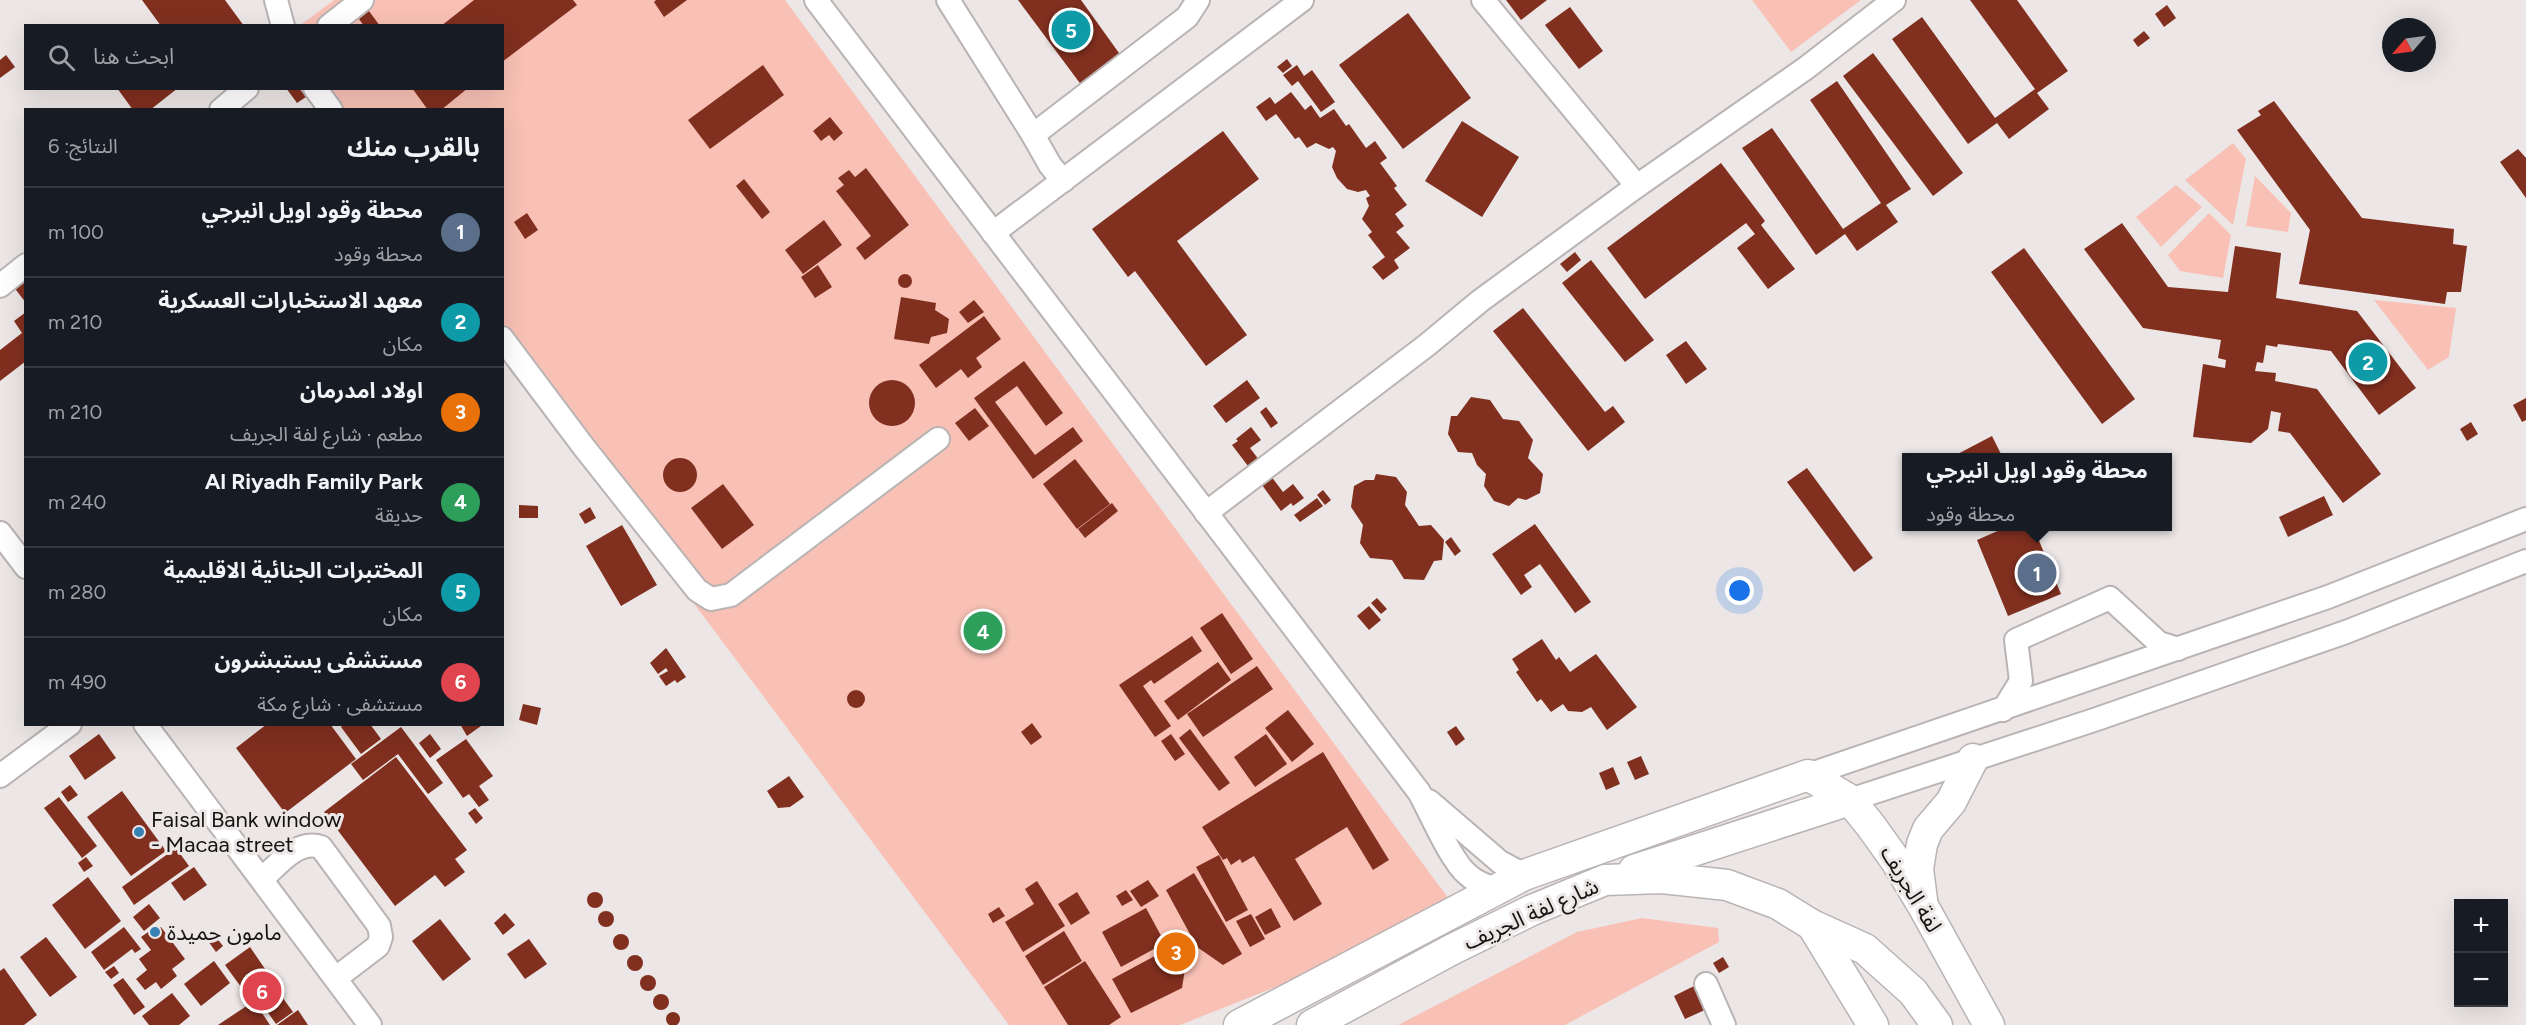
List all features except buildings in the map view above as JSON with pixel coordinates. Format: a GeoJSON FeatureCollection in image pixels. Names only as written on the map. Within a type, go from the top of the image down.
{"type":"FeatureCollection","features":[{"type":"Feature","properties":{"kind":"main road"},"geometry":{"type":"LineString","coordinates":[[1923,906],[1918,869],[1922,844],[1928,829],[1951,802],[1973,759]]}},
{"type":"Feature","properties":{"kind":"main road","name":"لفة الجريف"},"geometry":{"type":"LineString","coordinates":[[1808,775],[1850,800],[1896,861],[1989,1025]]}},
{"type":"Feature","properties":{"kind":"main road","name":"شارع لفة الجريف"},"geometry":{"type":"LineString","coordinates":[[1239,1025],[1524,875],[1808,775]]}},
{"type":"Feature","properties":{"kind":"main road"},"geometry":{"type":"LineString","coordinates":[[1605,880],[1850,800]]}},
{"type":"Feature","properties":{"kind":"main road","name":"شارع لفة الجريف"},"geometry":{"type":"LineString","coordinates":[[1312,1025],[1451,950],[1532,910],[1605,880],[1662,878],[1726,885],[1778,904],[1812,925],[1865,949],[1913,992],[1937,1025]]}},
{"type":"Feature","properties":{"kind":"main road"},"geometry":{"type":"LineString","coordinates":[[1812,925],[1873,1025]]}},
{"type":"Feature","properties":{"kind":"street"},"geometry":{"type":"LineString","coordinates":[[276,0],[282,24]]}},
{"type":"Feature","properties":{"kind":"street"},"geometry":{"type":"LineString","coordinates":[[331,24],[362,0]]}},
{"type":"Feature","properties":{"kind":"street"},"geometry":{"type":"LineString","coordinates":[[816,0],[1419,792],[1456,862],[1467,874],[1485,886],[1496,889]]}},
{"type":"Feature","properties":{"kind":"street"},"geometry":{"type":"LineString","coordinates":[[948,0],[1050,165],[1064,181]]}},
{"type":"Feature","properties":{"kind":"street"},"geometry":{"type":"LineString","coordinates":[[1033,135],[1187,17],[1198,0]]}},
{"type":"Feature","properties":{"kind":"street"},"geometry":{"type":"LineString","coordinates":[[993,233],[1302,0]]}},
{"type":"Feature","properties":{"kind":"street"},"geometry":{"type":"LineString","coordinates":[[1483,0],[1636,186]]}},
{"type":"Feature","properties":{"kind":"street"},"geometry":{"type":"LineString","coordinates":[[1206,513],[1427,345],[1480,301],[1636,186],[1806,68],[1894,0]]}},
{"type":"Feature","properties":{"kind":"street"},"geometry":{"type":"LineString","coordinates":[[223,108],[245,90]]}},
{"type":"Feature","properties":{"kind":"street"},"geometry":{"type":"LineString","coordinates":[[316,90],[330,108]]}},
{"type":"Feature","properties":{"kind":"street"},"geometry":{"type":"LineString","coordinates":[[0,286],[24,267]]}},
{"type":"Feature","properties":{"kind":"street"},"geometry":{"type":"LineString","coordinates":[[504,341],[583,446],[697,590],[711,599],[731,595],[938,439]]}},
{"type":"Feature","properties":{"kind":"street"},"geometry":{"type":"LineString","coordinates":[[1808,775],[2328,597],[2526,519]]}},
{"type":"Feature","properties":{"kind":"street"},"geometry":{"type":"LineString","coordinates":[[0,533],[24,564]]}},
{"type":"Feature","properties":{"kind":"street"},"geometry":{"type":"LineString","coordinates":[[1850,800],[2346,633],[2526,561]]}},
{"type":"Feature","properties":{"kind":"street"},"geometry":{"type":"LineString","coordinates":[[2003,710],[2021,681],[2016,640],[2110,598],[2159,643],[2178,649]]}},
{"type":"Feature","properties":{"kind":"street"},"geometry":{"type":"LineString","coordinates":[[0,776],[67,726]]}},
{"type":"Feature","properties":{"kind":"street"},"geometry":{"type":"LineString","coordinates":[[147,726],[370,1025]]}},
{"type":"Feature","properties":{"kind":"street"},"geometry":{"type":"LineString","coordinates":[[1419,792],[1500,862],[1524,875]]}},
{"type":"Feature","properties":{"kind":"street"},"geometry":{"type":"LineString","coordinates":[[262,879],[299,847],[311,844],[321,847],[379,926],[381,937],[378,946],[336,978]]}},
{"type":"Feature","properties":{"kind":"street"},"geometry":{"type":"LineString","coordinates":[[1706,984],[1724,1025]]}},
{"type":"Feature","properties":{"kind":"shaded area"},"geometry":{"type":"Polygon","coordinates":[[[334,0],[785,0],[1460,914],[1180,1025],[1009,1025],[504,349],[504,108],[323,108],[309,90],[504,90],[504,24],[302,24],[334,0]]]}},
{"type":"Feature","properties":{"kind":"shaded area"},"geometry":{"type":"Polygon","coordinates":[[[1752,0],[1861,0],[1791,52],[1752,0]]]}},
{"type":"Feature","properties":{"kind":"shaded area"},"geometry":{"type":"Polygon","coordinates":[[[2233,143],[2246,159],[2233,225],[2185,180],[2233,143]]]}},
{"type":"Feature","properties":{"kind":"shaded area"},"geometry":{"type":"Polygon","coordinates":[[[2255,176],[2291,213],[2288,232],[2246,226],[2255,176]]]}},
{"type":"Feature","properties":{"kind":"shaded area"},"geometry":{"type":"Polygon","coordinates":[[[2176,185],[2202,207],[2161,247],[2136,217],[2176,185]]]}},
{"type":"Feature","properties":{"kind":"shaded area"},"geometry":{"type":"Polygon","coordinates":[[[2209,213],[2231,235],[2223,278],[2180,271],[2168,255],[2209,213]]]}},
{"type":"Feature","properties":{"kind":"shaded area"},"geometry":{"type":"Polygon","coordinates":[[[2374,300],[2456,308],[2449,357],[2428,370],[2374,300]]]}},
{"type":"Feature","properties":{"kind":"shaded area"},"geometry":{"type":"Polygon","coordinates":[[[1642,918],[1718,928],[1719,942],[1565,1025],[1398,1025],[1577,932],[1642,918]]]}},
{"type":"Feature","properties":{"kind":"place","name":"المختبرات الجنائية الاقليمية"},"geometry":{"type":"Point","coordinates":[1071,30]}},
{"type":"Feature","properties":{"kind":"place","name":"معهد الاستخبارات العسكرية"},"geometry":{"type":"Point","coordinates":[2368,362]}},
{"type":"Feature","properties":{"kind":"place","name":"محطة وقود اويل انيرجي"},"geometry":{"type":"Point","coordinates":[2037,573]}},
{"type":"Feature","properties":{"kind":"place","name":"Al Riyadh Family Park"},"geometry":{"type":"Point","coordinates":[983,631]}},
{"type":"Feature","properties":{"kind":"place","name":"Faisal Bank window - Macaa street"},"geometry":{"type":"Point","coordinates":[139,832]}},
{"type":"Feature","properties":{"kind":"place","name":"مامون حميدة"},"geometry":{"type":"Point","coordinates":[155,932]}},
{"type":"Feature","properties":{"kind":"place","name":"اولاد امدرمان"},"geometry":{"type":"Point","coordinates":[1176,952]}},
{"type":"Feature","properties":{"kind":"place","name":"مستشفى يستبشرون"},"geometry":{"type":"Point","coordinates":[262,991]}}]}
